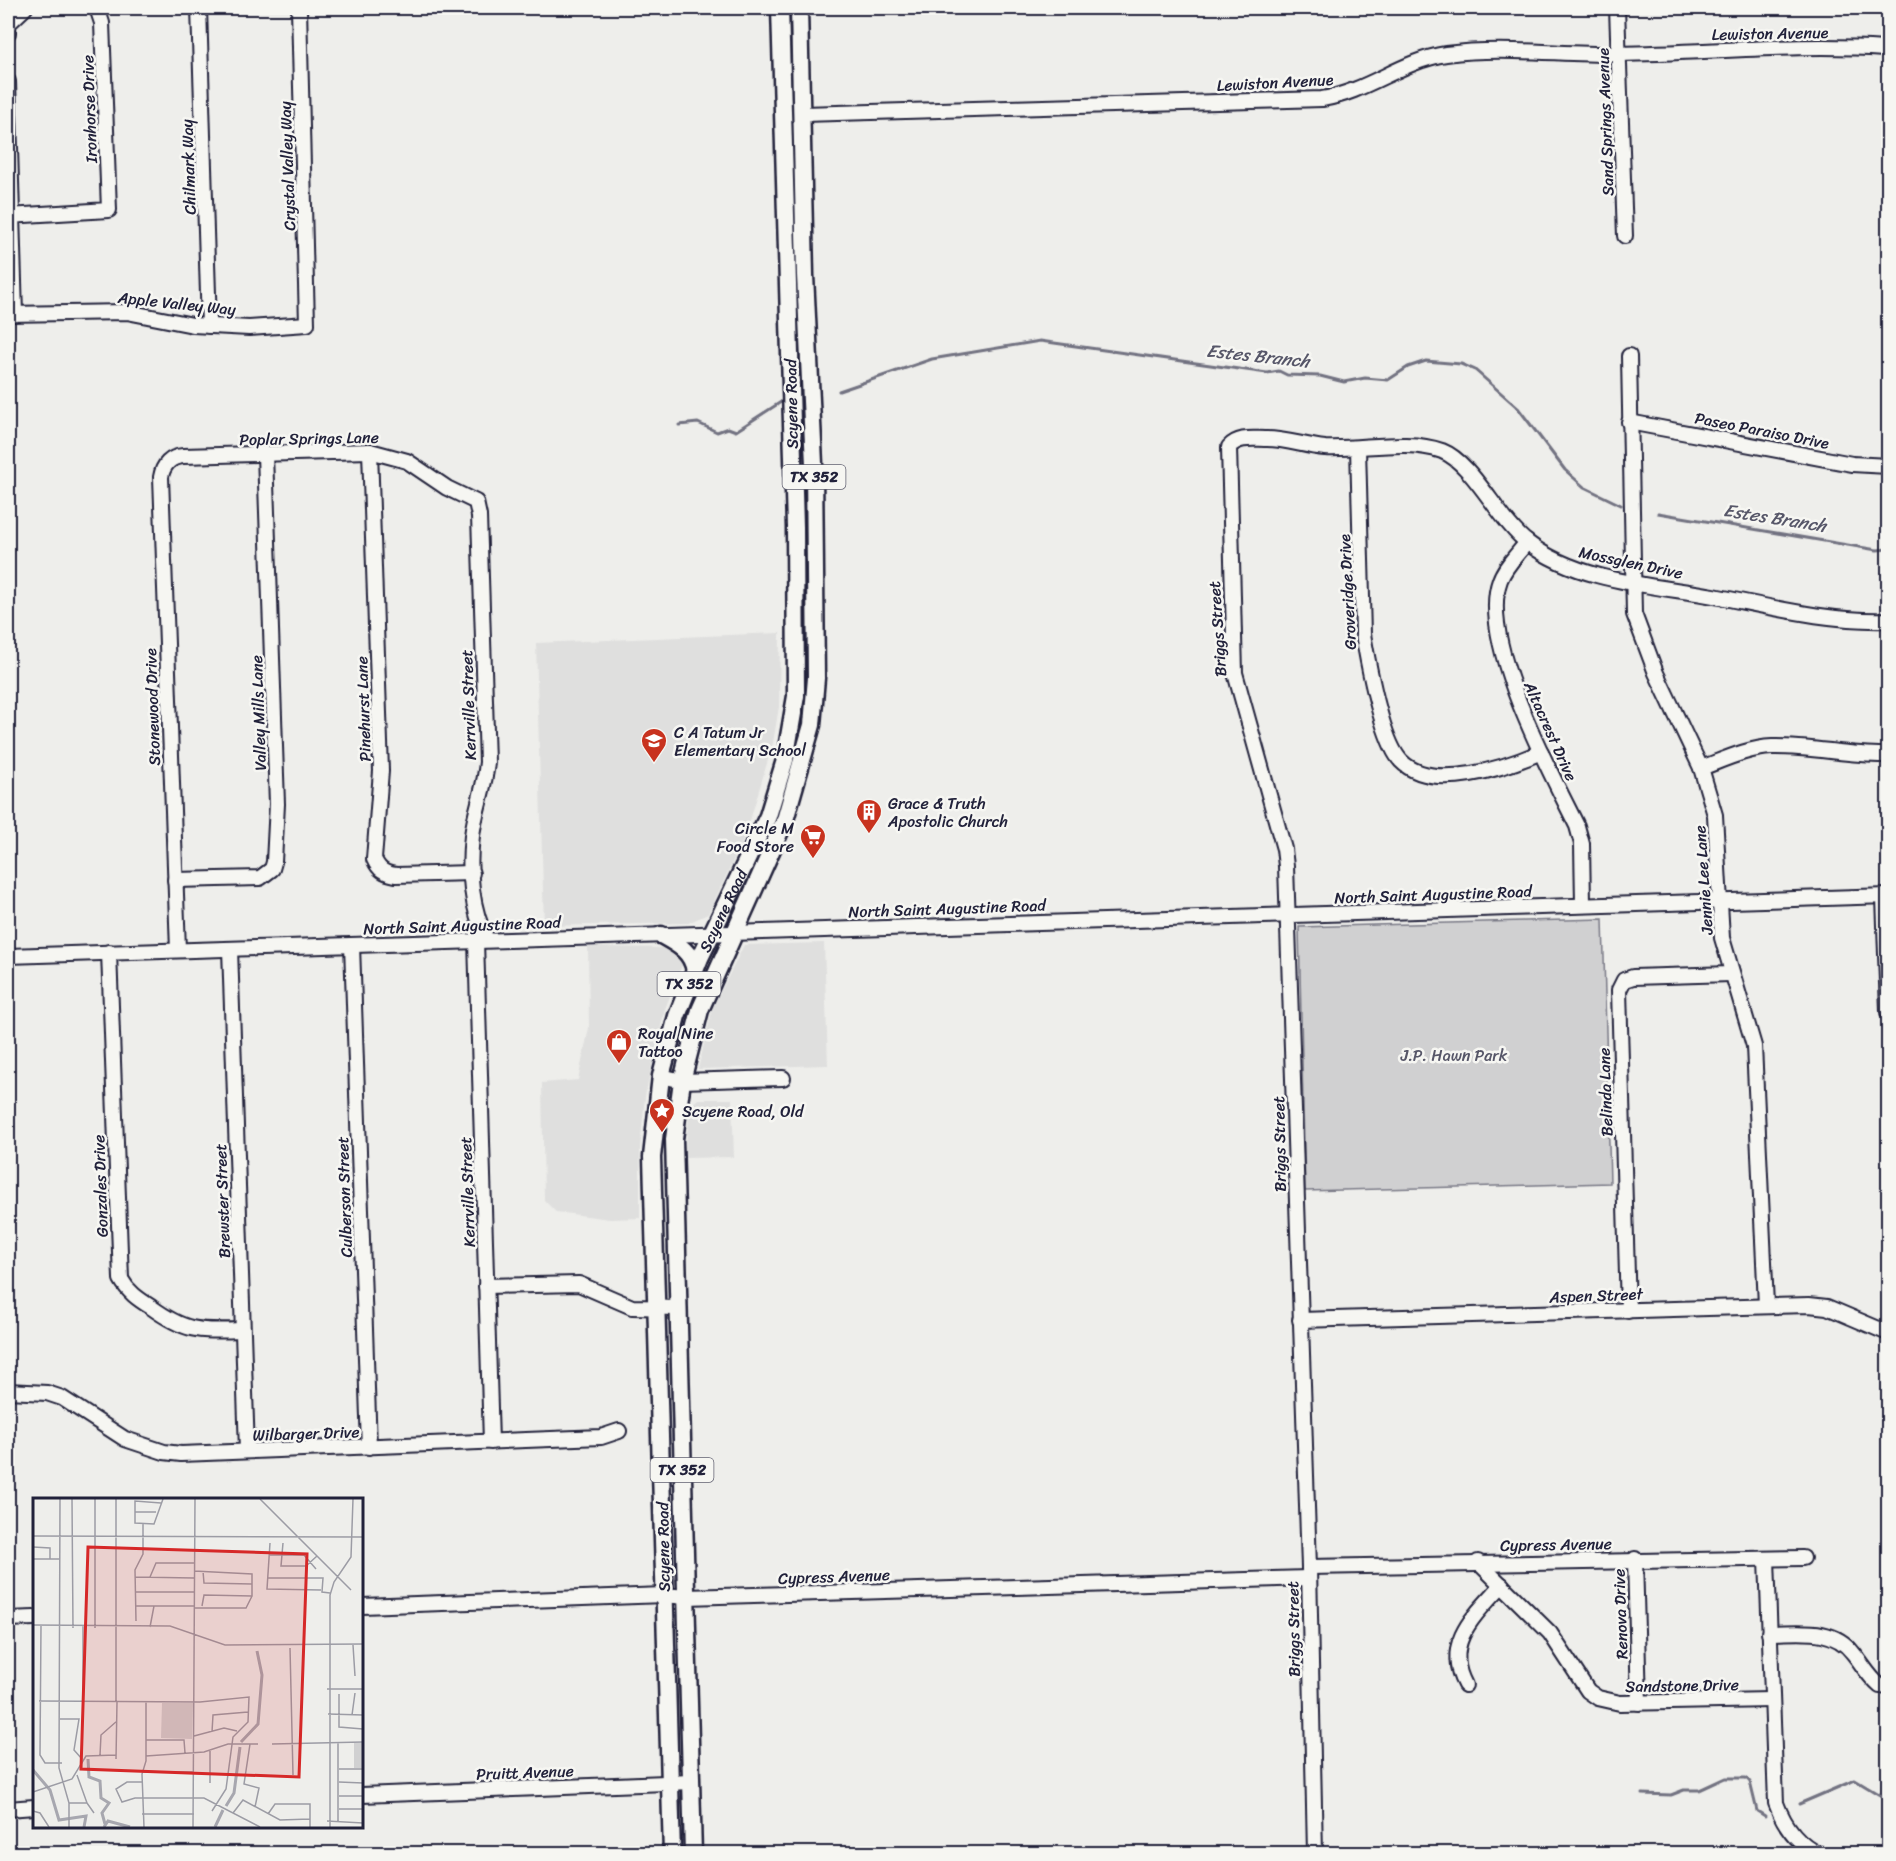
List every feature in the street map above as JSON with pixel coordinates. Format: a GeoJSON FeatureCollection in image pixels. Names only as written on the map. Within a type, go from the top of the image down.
{"type":"FeatureCollection","features":[{"type":"Feature","properties":{"kind":"main road","name":"Scyene Road"},"geometry":{"type":"LineString","coordinates":[[672,1854],[652,1156],[662,1076],[674,1026],[695,971],[744,870],[771,806],[785,760],[796,696],[797,646],[780,8]]}},
{"type":"Feature","properties":{"kind":"main road","name":"Scyene Road"},"geometry":{"type":"LineString","coordinates":[[693,1854],[674,1139],[682,1081],[702,1002],[786,820],[809,746],[815,701],[814,464],[799,8]]}},
{"type":"Feature","properties":{"kind":"main road"},"geometry":{"type":"LineString","coordinates":[[661,935],[683,947],[693,962],[695,971]]}},
{"type":"Feature","properties":{"kind":"street"},"geometry":{"type":"LineString","coordinates":[[8,33],[8,24],[25,8]]}},
{"type":"Feature","properties":{"kind":"street","name":"Ironhorse Drive"},"geometry":{"type":"LineString","coordinates":[[10,216],[109,210],[102,23],[97,8]]}},
{"type":"Feature","properties":{"kind":"street","name":"Chilmark Way"},"geometry":{"type":"LineString","coordinates":[[199,8],[210,326]]}},
{"type":"Feature","properties":{"kind":"street","name":"Crystal Valley Way"},"geometry":{"type":"LineString","coordinates":[[299,8],[307,324]]}},
{"type":"Feature","properties":{"kind":"street","name":"Sand Springs Avenue"},"geometry":{"type":"LineString","coordinates":[[1617,8],[1625,236]]}},
{"type":"Feature","properties":{"kind":"street","name":"Lewiston Avenue"},"geometry":{"type":"LineString","coordinates":[[803,114],[1322,99],[1361,89],[1411,63],[1447,54],[1619,54],[1766,48],[1884,49]]}},
{"type":"Feature","properties":{"kind":"street"},"geometry":{"type":"LineString","coordinates":[[8,81],[11,314]]}},
{"type":"Feature","properties":{"kind":"street"},"geometry":{"type":"LineString","coordinates":[[784,109],[803,114]]}},
{"type":"Feature","properties":{"kind":"street","name":"Apple Valley Way"},"geometry":{"type":"LineString","coordinates":[[11,314],[127,312],[180,324],[249,328],[307,324]]}},
{"type":"Feature","properties":{"kind":"street","name":"Jennie Lee Lane"},"geometry":{"type":"LineString","coordinates":[[1629,356],[1634,614],[1656,673],[1701,768],[1715,815],[1722,938],[1754,1046],[1766,1305]]}},
{"type":"Feature","properties":{"kind":"street","name":"Paseo Paraiso Drive"},"geometry":{"type":"LineString","coordinates":[[1629,423],[1852,464],[1888,466]]}},
{"type":"Feature","properties":{"kind":"street","name":"Mossglen Drive"},"geometry":{"type":"LineString","coordinates":[[1233,442],[1242,439],[1272,439],[1310,446],[1430,448],[1452,456],[1473,477],[1506,523],[1527,542],[1561,563],[1576,569],[1823,617],[1888,620]]}},
{"type":"Feature","properties":{"kind":"street","name":"Briggs Street"},"geometry":{"type":"LineString","coordinates":[[1233,442],[1227,455],[1234,673],[1284,849],[1288,916],[1316,1854]]}},
{"type":"Feature","properties":{"kind":"street","name":"Groveridge Drive"},"geometry":{"type":"LineString","coordinates":[[1358,448],[1364,634],[1367,659],[1394,752],[1408,767],[1417,772],[1438,775],[1491,771],[1541,752]]}},
{"type":"Feature","properties":{"kind":"street","name":"Poplar Springs Lane"},"geometry":{"type":"LineString","coordinates":[[166,463],[176,456],[370,451],[407,460],[447,488],[476,502]]}},
{"type":"Feature","properties":{"kind":"street","name":"Pinehurst Lane"},"geometry":{"type":"LineString","coordinates":[[370,451],[381,771],[374,859],[385,873],[396,875],[472,873]]}},
{"type":"Feature","properties":{"kind":"street","name":"Valley Mills Lane"},"geometry":{"type":"LineString","coordinates":[[175,880],[260,878],[272,869],[274,862],[277,804],[266,454]]}},
{"type":"Feature","properties":{"kind":"street","name":"Stonewood Drive"},"geometry":{"type":"LineString","coordinates":[[166,463],[161,477],[178,950]]}},
{"type":"Feature","properties":{"kind":"street","name":"Kerrville Street"},"geometry":{"type":"LineString","coordinates":[[476,502],[479,516],[487,762],[485,784],[472,837],[472,873],[474,909],[482,940],[486,1286],[491,1442]]}},
{"type":"Feature","properties":{"kind":"street","name":"Altacrest Drive"},"geometry":{"type":"LineString","coordinates":[[1527,542],[1500,581],[1497,608],[1503,652],[1513,688],[1577,826],[1582,844],[1583,904]]}},
{"type":"Feature","properties":{"kind":"street"},"geometry":{"type":"LineString","coordinates":[[1701,768],[1753,749],[1771,747],[1852,755],[1888,755]]}},
{"type":"Feature","properties":{"kind":"street"},"geometry":{"type":"LineString","coordinates":[[1886,896],[1888,1012]]}},
{"type":"Feature","properties":{"kind":"street","name":"North Saint Augustine Road"},"geometry":{"type":"LineString","coordinates":[[8,956],[1886,896]]}},
{"type":"Feature","properties":{"kind":"street","name":"Culberson Street"},"geometry":{"type":"LineString","coordinates":[[352,945],[369,1447]]}},
{"type":"Feature","properties":{"kind":"street","name":"Brewster Street"},"geometry":{"type":"LineString","coordinates":[[230,949],[247,1451]]}},
{"type":"Feature","properties":{"kind":"street","name":"Gonzales Drive"},"geometry":{"type":"LineString","coordinates":[[109,952],[121,1279],[132,1295],[180,1326],[203,1331],[242,1330]]}},
{"type":"Feature","properties":{"kind":"street","name":"Belinda Lane"},"geometry":{"type":"LineString","coordinates":[[1628,1311],[1619,990],[1624,980],[1633,977],[1731,974]]}},
{"type":"Feature","properties":{"kind":"street"},"geometry":{"type":"LineString","coordinates":[[662,1076],[682,1081],[783,1078]]}},
{"type":"Feature","properties":{"kind":"street"},"geometry":{"type":"LineString","coordinates":[[486,1286],[579,1284],[626,1305],[677,1308]]}},
{"type":"Feature","properties":{"kind":"street","name":"Aspen Street"},"geometry":{"type":"LineString","coordinates":[[1300,1320],[1766,1305],[1827,1307],[1888,1333]]}},
{"type":"Feature","properties":{"kind":"street","name":"Wilbarger Drive"},"geometry":{"type":"LineString","coordinates":[[8,1391],[47,1394],[62,1398],[125,1439],[164,1452],[369,1447],[601,1437],[619,1431]]}},
{"type":"Feature","properties":{"kind":"street","name":"Cypress Avenue"},"geometry":{"type":"LineString","coordinates":[[363,1606],[664,1595],[686,1597],[1309,1572],[1478,1562],[1803,1558]]}},
{"type":"Feature","properties":{"kind":"street"},"geometry":{"type":"LineString","coordinates":[[1767,1559],[1776,1803],[1790,1831],[1814,1852]]}},
{"type":"Feature","properties":{"kind":"street","name":"Renova Drive"},"geometry":{"type":"LineString","coordinates":[[1635,1560],[1639,1703]]}},
{"type":"Feature","properties":{"kind":"street","name":"Sandstone Drive"},"geometry":{"type":"LineString","coordinates":[[1478,1562],[1550,1633],[1588,1691],[1607,1701],[1639,1703],[1771,1700]]}},
{"type":"Feature","properties":{"kind":"street"},"geometry":{"type":"LineString","coordinates":[[1465,1685],[1457,1671],[1458,1645],[1469,1622],[1502,1585]]}},
{"type":"Feature","properties":{"kind":"street"},"geometry":{"type":"LineString","coordinates":[[8,1619],[33,1618]]}},
{"type":"Feature","properties":{"kind":"street"},"geometry":{"type":"LineString","coordinates":[[1769,1633],[1818,1632],[1830,1635],[1851,1650],[1868,1676],[1880,1686]]}},
{"type":"Feature","properties":{"kind":"street","name":"Pruitt Avenue"},"geometry":{"type":"LineString","coordinates":[[363,1795],[691,1782]]}},
{"type":"Feature","properties":{"kind":"street"},"geometry":{"type":"LineString","coordinates":[[8,1809],[33,1808]]}},
{"type":"Feature","properties":{"kind":"shaded area","name":"C A Tatum Jr Elementary School"},"geometry":{"type":"Polygon","coordinates":[[[780,633],[779,707],[773,743],[746,834],[708,914],[688,923],[544,926],[536,643],[780,633]]]}},
{"type":"Feature","properties":{"kind":"shaded area"},"geometry":{"type":"Polygon","coordinates":[[[824,943],[828,1065],[698,1069],[713,1007],[744,945],[824,943]]]}},
{"type":"Feature","properties":{"kind":"shaded area"},"geometry":{"type":"Polygon","coordinates":[[[588,947],[676,948],[682,965],[665,1009],[645,1096],[640,1148],[640,1218],[610,1219],[556,1212],[544,1200],[542,1083],[578,1080],[589,1028],[588,947]]]}},
{"type":"Feature","properties":{"kind":"shaded area"},"geometry":{"type":"Polygon","coordinates":[[[698,1099],[732,1099],[734,1157],[684,1158],[690,1106],[698,1099]]]}},
{"type":"Feature","properties":{"kind":"green space","name":"J.P. Hawn Park"},"geometry":{"type":"Polygon","coordinates":[[[1603,919],[1610,1183],[1305,1191],[1299,927],[1603,919]]]}},
{"type":"Feature","properties":{"kind":"waterway","name":"Estes Branch"},"geometry":{"type":"LineString","coordinates":[[839,391],[932,359],[1040,341],[1267,373],[1279,371],[1287,375],[1320,376],[1344,382],[1365,378],[1388,380],[1408,367],[1426,361],[1461,364],[1475,370],[1518,408],[1565,470],[1584,487],[1621,505]]}},
{"type":"Feature","properties":{"kind":"waterway","name":"Estes Branch"},"geometry":{"type":"LineString","coordinates":[[679,425],[698,423],[717,432],[728,428],[736,431],[784,400]]}},
{"type":"Feature","properties":{"kind":"waterway","name":"Estes Branch"},"geometry":{"type":"LineString","coordinates":[[1658,513],[1877,550],[1888,549]]}},
{"type":"Feature","properties":{"kind":"waterway"},"geometry":{"type":"LineString","coordinates":[[1642,1794],[1671,1795],[1684,1790],[1699,1790],[1725,1778],[1746,1778],[1750,1782],[1757,1811],[1765,1816]]}},
{"type":"Feature","properties":{"kind":"waterway"},"geometry":{"type":"LineString","coordinates":[[1799,1804],[1855,1780],[1888,1800]]}},
{"type":"Feature","properties":{"kind":"place","name":"C A Tatum Jr Elementary School"},"geometry":{"type":"Point","coordinates":[654,764]}},
{"type":"Feature","properties":{"kind":"place","name":"Grace & Truth Apostolic Church"},"geometry":{"type":"Point","coordinates":[869,835]}},
{"type":"Feature","properties":{"kind":"place","name":"Circle M Food Store"},"geometry":{"type":"Point","coordinates":[813,860]}},
{"type":"Feature","properties":{"kind":"place","name":"Royal Nine Tattoo"},"geometry":{"type":"Point","coordinates":[619,1065]}},
{"type":"Feature","properties":{"kind":"place","name":"Scyene Road, Old"},"geometry":{"type":"Point","coordinates":[662,1134]}}]}
